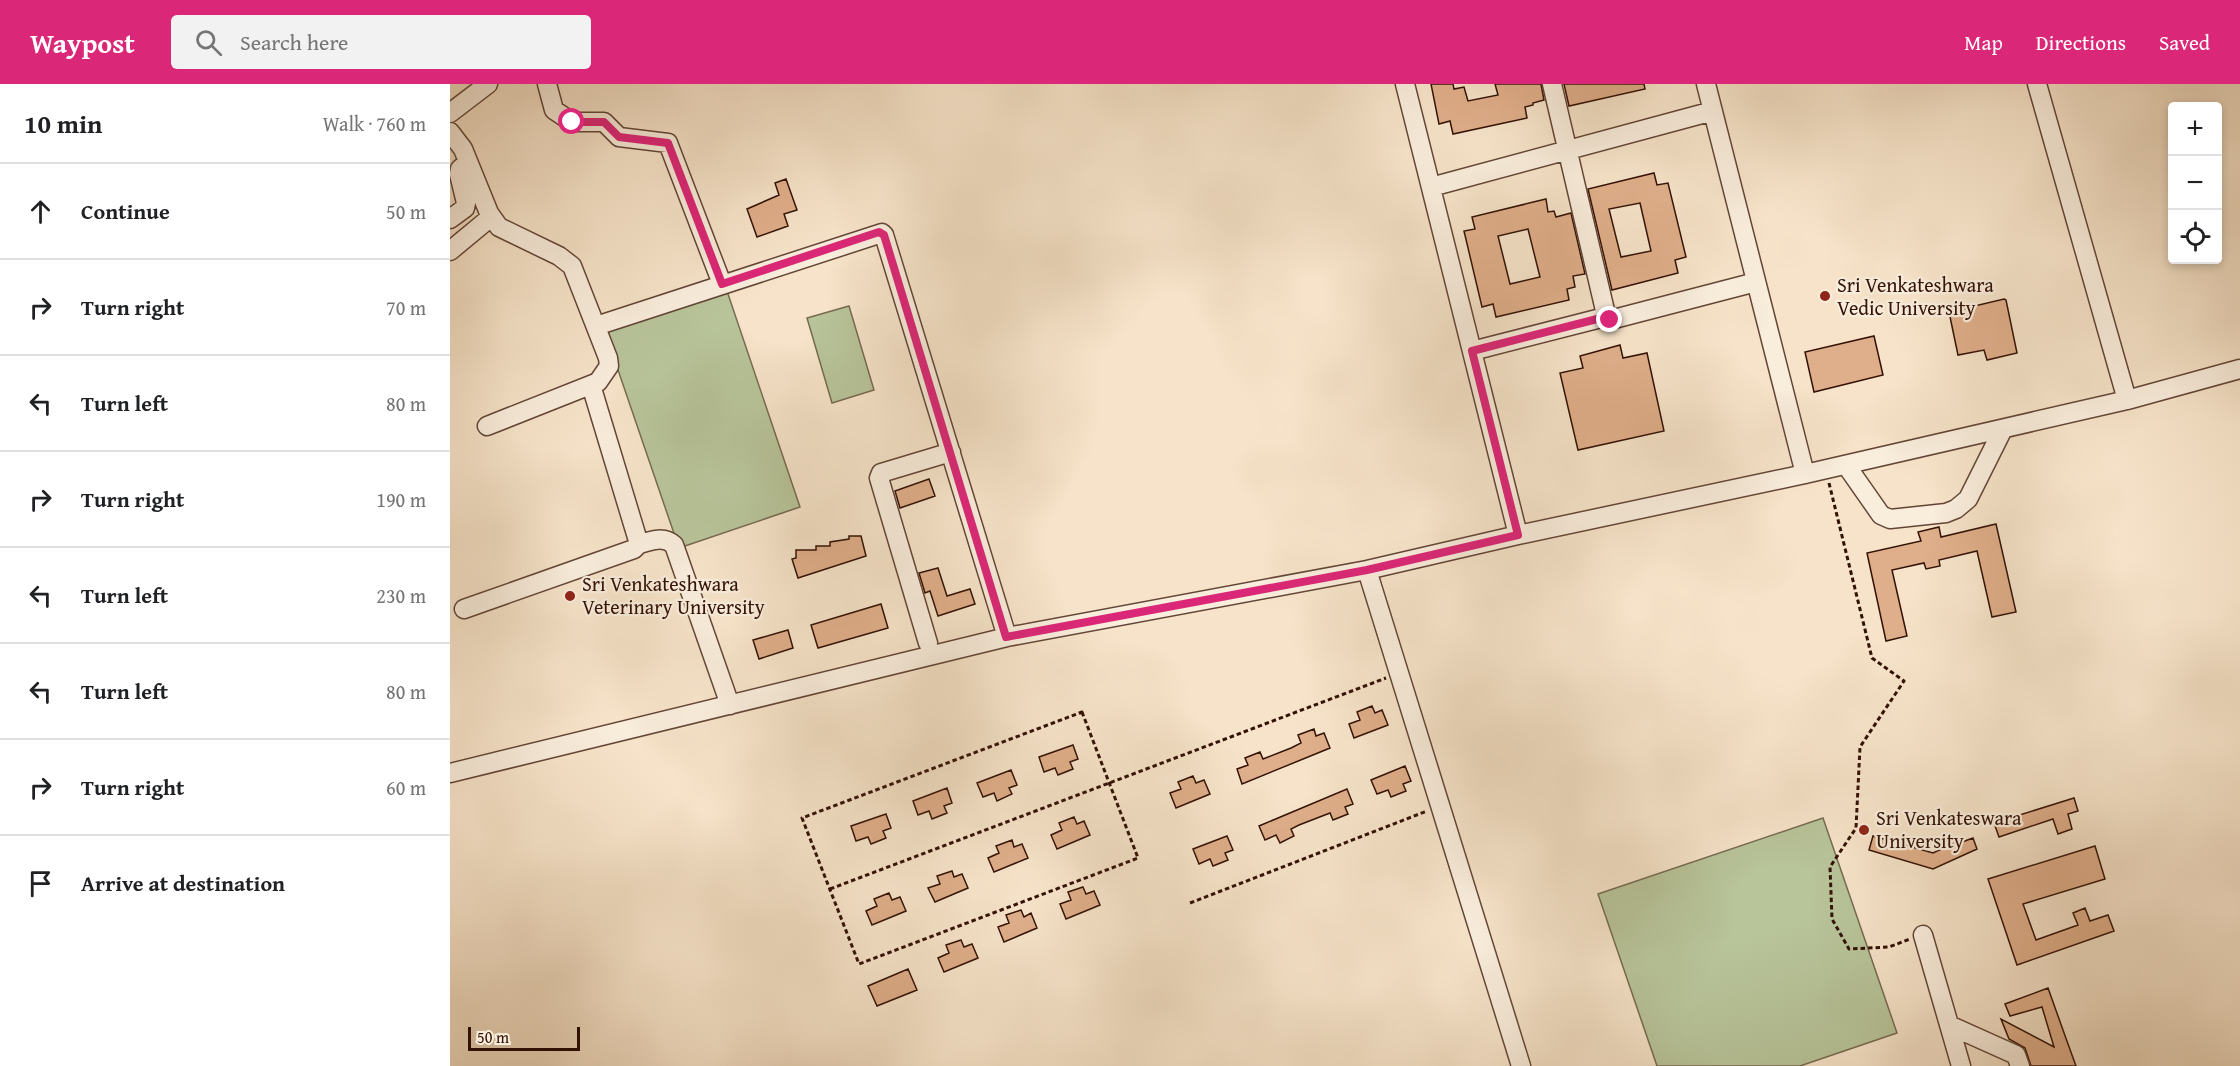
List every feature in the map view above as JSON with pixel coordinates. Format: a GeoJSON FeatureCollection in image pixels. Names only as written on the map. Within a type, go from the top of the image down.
{"type":"FeatureCollection","features":[{"type":"Feature","properties":{"kind":"street"},"geometry":{"type":"LineString","coordinates":[[450,113],[488,84]]}},
{"type":"Feature","properties":{"kind":"street"},"geometry":{"type":"LineString","coordinates":[[547,84],[554,110],[572,122],[604,122],[619,137],[668,143],[722,284]]}},
{"type":"Feature","properties":{"kind":"street"},"geometry":{"type":"LineString","coordinates":[[1405,84],[1518,535]]}},
{"type":"Feature","properties":{"kind":"street"},"geometry":{"type":"LineString","coordinates":[[1552,84],[1605,317]]}},
{"type":"Feature","properties":{"kind":"street"},"geometry":{"type":"LineString","coordinates":[[1706,84],[1805,474]]}},
{"type":"Feature","properties":{"kind":"street"},"geometry":{"type":"LineString","coordinates":[[2037,84],[2127,400]]}},
{"type":"Feature","properties":{"kind":"street"},"geometry":{"type":"LineString","coordinates":[[1431,187],[1713,111]]}},
{"type":"Feature","properties":{"kind":"street"},"geometry":{"type":"LineString","coordinates":[[450,132],[463,149],[482,198],[491,217],[499,227],[566,261],[576,276],[608,358],[609,366],[598,382],[487,426]]}},
{"type":"Feature","properties":{"kind":"street"},"geometry":{"type":"LineString","coordinates":[[465,208],[467,200],[459,174],[468,162]]}},
{"type":"Feature","properties":{"kind":"street"},"geometry":{"type":"LineString","coordinates":[[450,219],[482,198]]}},
{"type":"Feature","properties":{"kind":"street"},"geometry":{"type":"LineString","coordinates":[[450,251],[491,217]]}},
{"type":"Feature","properties":{"kind":"street"},"geometry":{"type":"LineString","coordinates":[[596,326],[882,233],[1006,637]]}},
{"type":"Feature","properties":{"kind":"street"},"geometry":{"type":"LineString","coordinates":[[1472,351],[1605,317],[1610,320],[1756,282]]}},
{"type":"Feature","properties":{"kind":"street"},"geometry":{"type":"LineString","coordinates":[[450,773],[1006,637],[1367,570],[1518,535],[1825,470],[2127,400],[2240,369]]}},
{"type":"Feature","properties":{"kind":"street"},"geometry":{"type":"LineString","coordinates":[[591,385],[639,544]]}},
{"type":"Feature","properties":{"kind":"street"},"geometry":{"type":"LineString","coordinates":[[1846,465],[1881,514],[1890,519],[1946,513],[1956,509],[1968,499],[2003,429]]}},
{"type":"Feature","properties":{"kind":"street"},"geometry":{"type":"LineString","coordinates":[[928,643],[879,478],[881,473],[951,452]]}},
{"type":"Feature","properties":{"kind":"street"},"geometry":{"type":"LineString","coordinates":[[464,609],[634,549],[639,544],[661,539],[668,540],[674,544],[730,705]]}},
{"type":"Feature","properties":{"kind":"street"},"geometry":{"type":"LineString","coordinates":[[1367,570],[1521,1066]]}},
{"type":"Feature","properties":{"kind":"street"},"geometry":{"type":"LineString","coordinates":[[1923,935],[1961,1066]]}},
{"type":"Feature","properties":{"kind":"street"},"geometry":{"type":"LineString","coordinates":[[1949,1025],[2016,1055],[2020,1066]]}},
{"type":"Feature","properties":{"kind":"path"},"geometry":{"type":"LineString","coordinates":[[1825,470],[1872,658],[1904,681],[1860,747],[1856,828],[1830,867],[1832,919],[1849,949],[1889,947],[1923,935]]}},
{"type":"Feature","properties":{"kind":"path"},"geometry":{"type":"LineString","coordinates":[[830,889],[1399,673]]}},
{"type":"Feature","properties":{"kind":"path"},"geometry":{"type":"LineString","coordinates":[[1082,712],[1138,858],[859,964],[830,889],[802,818],[1082,712]]}},
{"type":"Feature","properties":{"kind":"path"},"geometry":{"type":"LineString","coordinates":[[1190,903],[1440,806]]}},
{"type":"Feature","properties":{"kind":"green space"},"geometry":{"type":"Polygon","coordinates":[[[727,291],[800,507],[679,548],[605,332],[727,291]]]}},
{"type":"Feature","properties":{"kind":"green space"},"geometry":{"type":"Polygon","coordinates":[[[849,306],[874,390],[832,403],[807,318],[849,306]]]}},
{"type":"Feature","properties":{"kind":"green space"},"geometry":{"type":"Polygon","coordinates":[[[1823,818],[1897,1033],[1800,1066],[1657,1066],[1598,894],[1823,818]]]}},
{"type":"Feature","properties":{"kind":"building"},"geometry":{"type":"Polygon","coordinates":[[[1431,84],[1453,84],[1454,89],[1464,87],[1468,101],[1498,95],[1495,84],[1541,84],[1544,100],[1525,107],[1527,118],[1453,134],[1450,121],[1439,124],[1431,84]]]}},
{"type":"Feature","properties":{"kind":"building"},"geometry":{"type":"Polygon","coordinates":[[[1564,84],[1644,84],[1645,89],[1569,106],[1564,84]]]}},
{"type":"Feature","properties":{"kind":"building"},"geometry":{"type":"Polygon","coordinates":[[[1654,173],[1657,185],[1668,183],[1686,257],[1675,260],[1678,273],[1612,290],[1588,189],[1654,173]],[[1640,203],[1609,209],[1621,257],[1651,251],[1640,203]]]}},
{"type":"Feature","properties":{"kind":"building"},"geometry":{"type":"Polygon","coordinates":[[[786,179],[797,210],[784,214],[788,226],[757,237],[747,209],[779,195],[775,183],[786,179]]]}},
{"type":"Feature","properties":{"kind":"building"},"geometry":{"type":"Polygon","coordinates":[[[1546,199],[1548,212],[1554,211],[1556,217],[1571,213],[1585,274],[1573,276],[1575,287],[1567,289],[1569,300],[1496,317],[1493,304],[1482,307],[1464,231],[1475,229],[1472,217],[1546,199]],[[1528,229],[1498,236],[1510,284],[1540,277],[1528,229]]]}},
{"type":"Feature","properties":{"kind":"building"},"geometry":{"type":"Polygon","coordinates":[[[2004,299],[2017,353],[1987,360],[1984,350],[1958,355],[1949,312],[2004,299]]]}},
{"type":"Feature","properties":{"kind":"building"},"geometry":{"type":"Polygon","coordinates":[[[1874,336],[1883,375],[1814,392],[1805,352],[1874,336]]]}},
{"type":"Feature","properties":{"kind":"building"},"geometry":{"type":"Polygon","coordinates":[[[1620,345],[1623,358],[1647,353],[1664,431],[1578,450],[1560,373],[1583,368],[1580,356],[1620,345]]]}},
{"type":"Feature","properties":{"kind":"building"},"geometry":{"type":"Polygon","coordinates":[[[929,479],[935,496],[900,508],[895,491],[929,479]]]}},
{"type":"Feature","properties":{"kind":"building"},"geometry":{"type":"Polygon","coordinates":[[[1996,524],[2016,612],[1992,617],[1977,551],[1939,560],[1940,566],[1926,569],[1924,563],[1892,570],[1907,636],[1886,641],[1867,553],[1921,541],[1918,532],[1939,527],[1941,537],[1996,524]]]}},
{"type":"Feature","properties":{"kind":"building"},"geometry":{"type":"Polygon","coordinates":[[[849,536],[861,536],[866,556],[798,578],[792,559],[796,558],[796,550],[816,550],[816,546],[830,546],[830,542],[849,539],[849,536]]]}},
{"type":"Feature","properties":{"kind":"building"},"geometry":{"type":"Polygon","coordinates":[[[938,568],[947,596],[970,589],[975,604],[938,616],[930,591],[925,593],[919,573],[938,568]]]}},
{"type":"Feature","properties":{"kind":"building"},"geometry":{"type":"Polygon","coordinates":[[[881,604],[888,628],[818,648],[811,625],[881,604]]]}},
{"type":"Feature","properties":{"kind":"building"},"geometry":{"type":"Polygon","coordinates":[[[788,630],[793,648],[759,659],[753,640],[788,630]]]}},
{"type":"Feature","properties":{"kind":"building"},"geometry":{"type":"Polygon","coordinates":[[[1372,706],[1375,713],[1382,710],[1388,725],[1354,738],[1349,724],[1360,720],[1357,712],[1372,706]]]}},
{"type":"Feature","properties":{"kind":"building"},"geometry":{"type":"Polygon","coordinates":[[[1314,729],[1316,736],[1324,733],[1330,748],[1242,784],[1237,769],[1248,765],[1245,758],[1260,752],[1263,759],[1291,748],[1301,743],[1298,735],[1314,729]]]}},
{"type":"Feature","properties":{"kind":"building"},"geometry":{"type":"Polygon","coordinates":[[[1073,745],[1078,759],[1070,762],[1073,769],[1058,775],[1055,768],[1044,772],[1039,757],[1073,745]]]}},
{"type":"Feature","properties":{"kind":"building"},"geometry":{"type":"Polygon","coordinates":[[[1405,766],[1411,781],[1403,784],[1406,791],[1391,797],[1388,790],[1377,794],[1371,780],[1405,766]]]}},
{"type":"Feature","properties":{"kind":"building"},"geometry":{"type":"Polygon","coordinates":[[[1011,770],[1017,785],[1009,788],[1012,794],[997,801],[994,793],[983,797],[977,783],[1011,770]]]}},
{"type":"Feature","properties":{"kind":"building"},"geometry":{"type":"Polygon","coordinates":[[[1193,776],[1196,783],[1204,780],[1210,794],[1176,808],[1170,793],[1181,789],[1178,782],[1193,776]]]}},
{"type":"Feature","properties":{"kind":"building"},"geometry":{"type":"Polygon","coordinates":[[[947,788],[952,803],[944,806],[947,813],[932,819],[929,811],[918,815],[913,801],[947,788]]]}},
{"type":"Feature","properties":{"kind":"building"},"geometry":{"type":"Polygon","coordinates":[[[1347,789],[1353,804],[1345,807],[1348,814],[1333,820],[1330,813],[1299,825],[1291,829],[1294,836],[1280,843],[1276,835],[1265,840],[1259,826],[1347,789]]]}},
{"type":"Feature","properties":{"kind":"building"},"geometry":{"type":"Polygon","coordinates":[[[2074,798],[2078,811],[2068,814],[2072,829],[2058,834],[2053,819],[1999,837],[1994,823],[2074,798]]]}},
{"type":"Feature","properties":{"kind":"building"},"geometry":{"type":"Polygon","coordinates":[[[886,814],[891,828],[883,831],[886,838],[871,844],[868,837],[856,841],[851,826],[886,814]]]}},
{"type":"Feature","properties":{"kind":"building"},"geometry":{"type":"Polygon","coordinates":[[[1074,817],[1077,824],[1084,821],[1090,835],[1057,849],[1051,835],[1062,830],[1059,823],[1074,817]]]}},
{"type":"Feature","properties":{"kind":"building"},"geometry":{"type":"Polygon","coordinates":[[[1227,836],[1233,850],[1225,853],[1228,860],[1213,866],[1210,859],[1199,864],[1193,849],[1227,836]]]}},
{"type":"Feature","properties":{"kind":"building"},"geometry":{"type":"Polygon","coordinates":[[[1873,836],[1933,853],[1961,840],[1962,842],[1973,838],[1977,849],[1933,869],[1869,850],[1873,836]]]}},
{"type":"Feature","properties":{"kind":"building"},"geometry":{"type":"Polygon","coordinates":[[[1012,840],[1014,847],[1022,844],[1028,858],[994,872],[988,858],[999,853],[996,846],[1012,840]]]}},
{"type":"Feature","properties":{"kind":"building"},"geometry":{"type":"Polygon","coordinates":[[[2095,846],[2105,879],[2023,904],[2036,940],[2078,925],[2073,913],[2085,908],[2090,921],[2108,915],[2114,931],[2017,965],[1988,879],[2095,846]]]}},
{"type":"Feature","properties":{"kind":"building"},"geometry":{"type":"Polygon","coordinates":[[[952,871],[954,877],[962,874],[968,888],[935,902],[928,888],[940,884],[937,876],[952,871]]]}},
{"type":"Feature","properties":{"kind":"building"},"geometry":{"type":"Polygon","coordinates":[[[1083,887],[1086,894],[1094,891],[1100,905],[1066,919],[1060,904],[1071,900],[1068,892],[1083,887]]]}},
{"type":"Feature","properties":{"kind":"building"},"geometry":{"type":"Polygon","coordinates":[[[889,893],[892,900],[900,897],[906,911],[872,925],[866,911],[877,906],[874,899],[889,893]]]}},
{"type":"Feature","properties":{"kind":"building"},"geometry":{"type":"Polygon","coordinates":[[[1021,910],[1024,917],[1031,913],[1037,928],[1004,942],[998,927],[1009,923],[1006,915],[1021,910]]]}},
{"type":"Feature","properties":{"kind":"building"},"geometry":{"type":"Polygon","coordinates":[[[961,940],[964,947],[972,944],[978,958],[944,972],[938,958],[949,953],[946,945],[961,940]]]}},
{"type":"Feature","properties":{"kind":"building"},"geometry":{"type":"Polygon","coordinates":[[[908,969],[917,990],[877,1006],[868,986],[908,969]]]}},
{"type":"Feature","properties":{"kind":"building"},"geometry":{"type":"Polygon","coordinates":[[[2048,988],[2076,1066],[2031,1066],[2025,1048],[2009,1039],[2001,1019],[2054,1047],[2042,1007],[2010,1016],[2005,1004],[2048,988]]]}},
{"type":"Feature","properties":{"kind":"place","name":"Sri Venkateshwara Vedic University"},"geometry":{"type":"Point","coordinates":[1825,296]}},
{"type":"Feature","properties":{"kind":"place","name":"Sri Venkateshwara Veterinary University"},"geometry":{"type":"Point","coordinates":[570,596]}},
{"type":"Feature","properties":{"kind":"place","name":"Sri Venkateswara University"},"geometry":{"type":"Point","coordinates":[1864,830]}},
{"type":"Feature","properties":{"kind":"route"},"geometry":{"type":"LineString","coordinates":[[572,122],[604,122],[619,137],[668,143],[722,284],[879,232],[884,235],[1006,637],[1367,570],[1518,535],[1472,351],[1605,317],[1610,320]]}}]}
